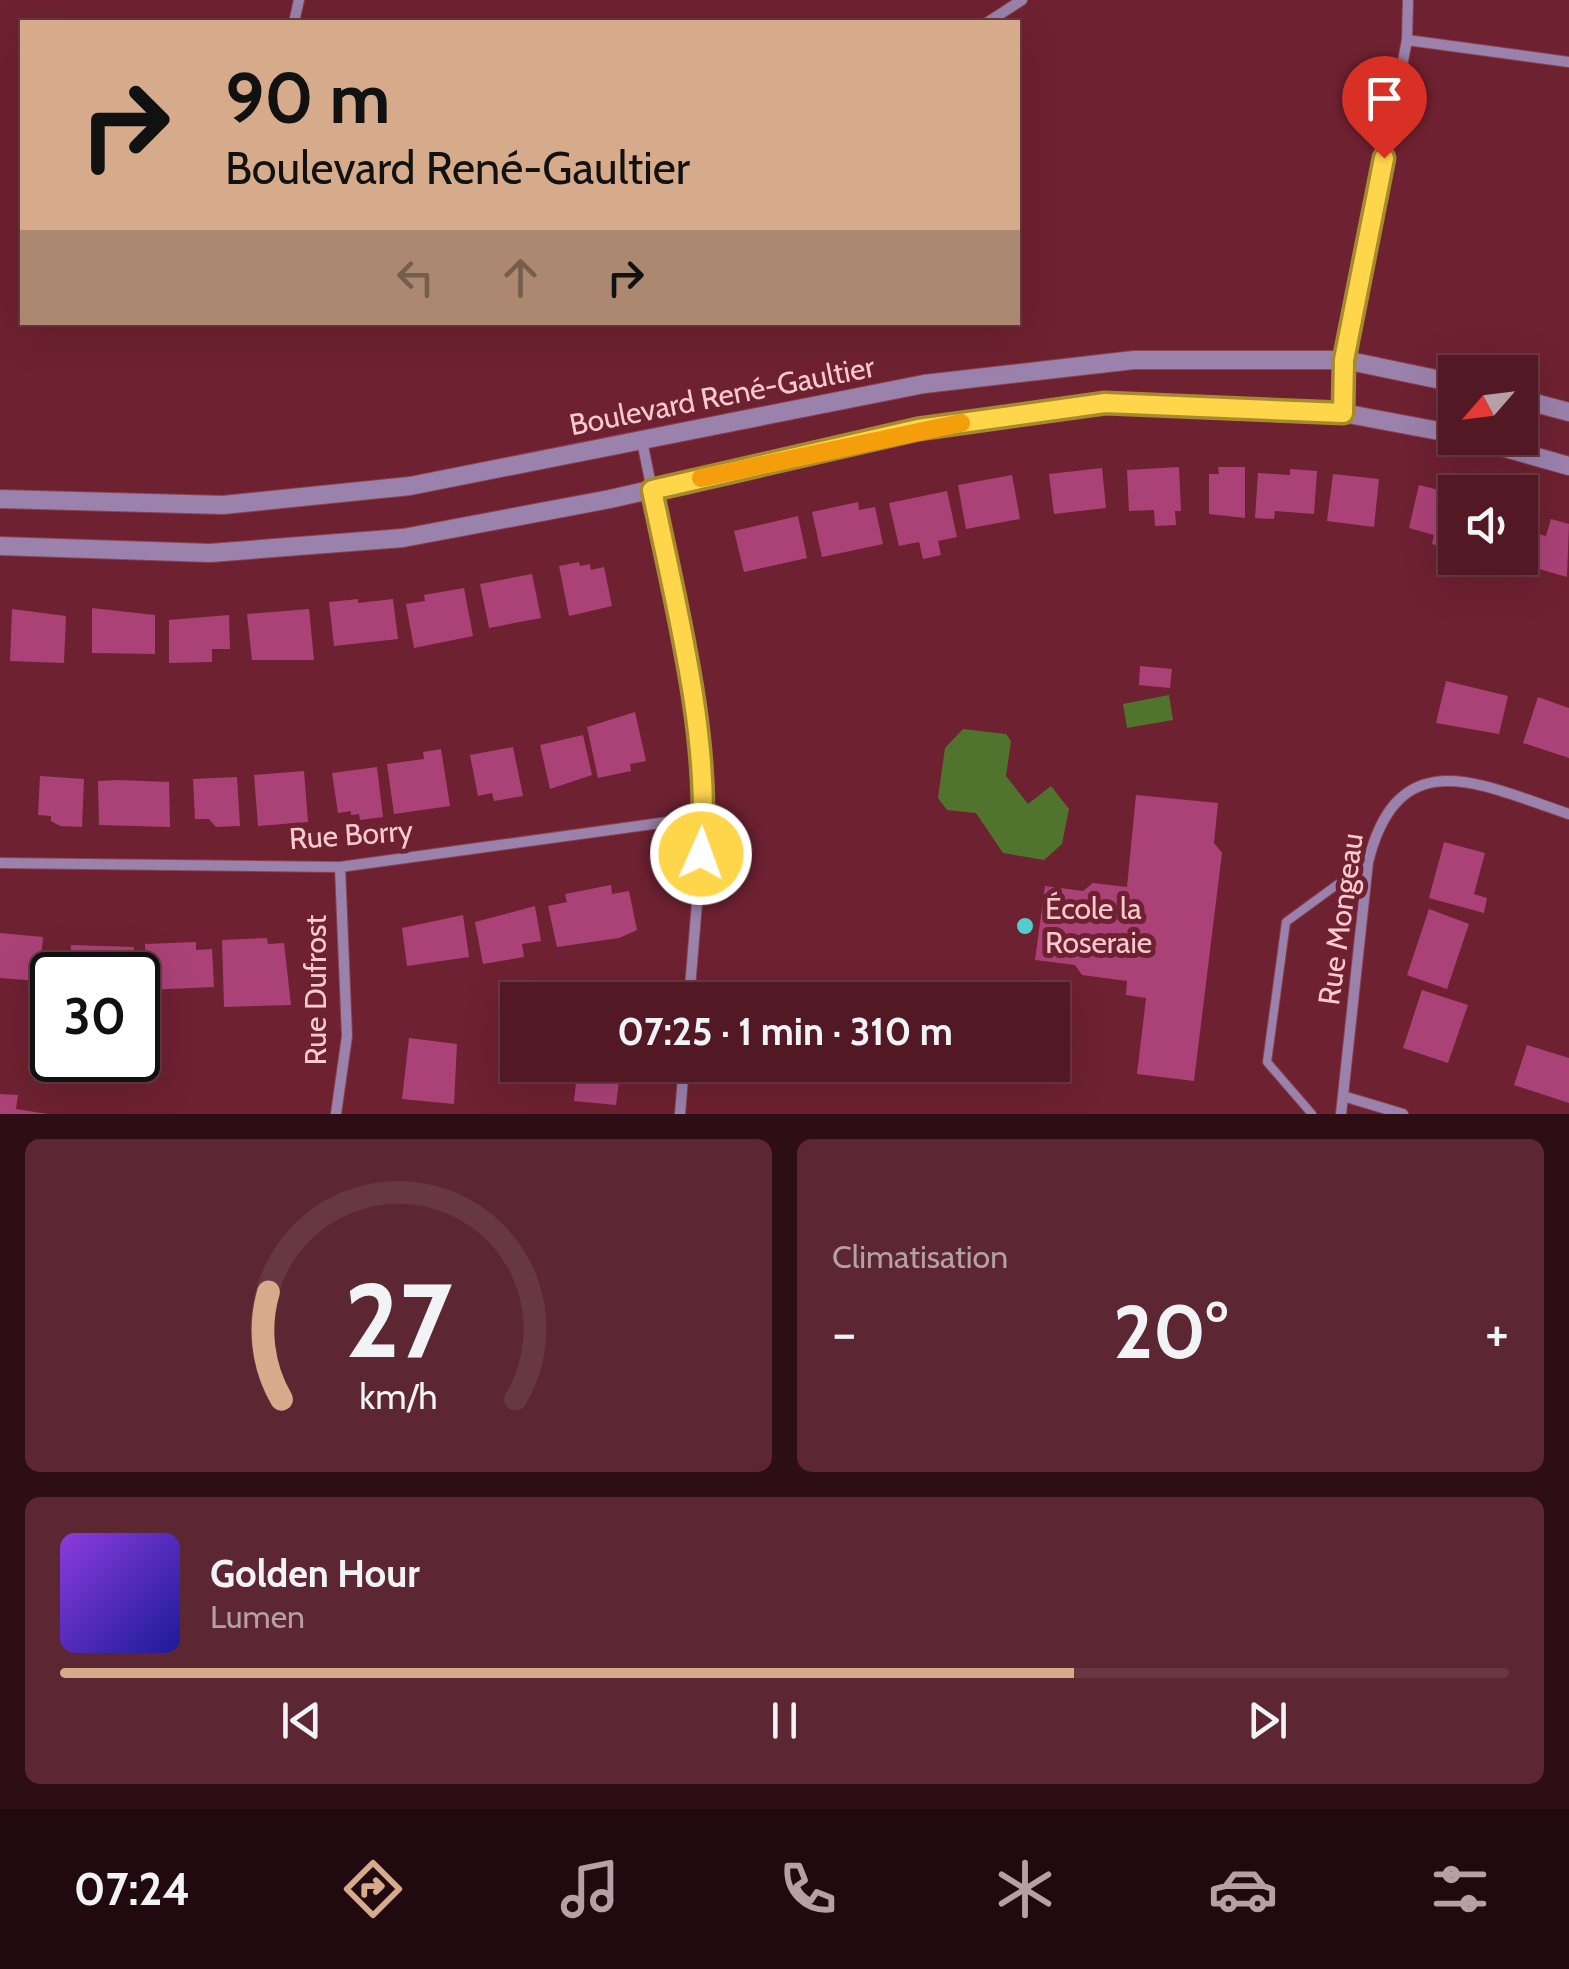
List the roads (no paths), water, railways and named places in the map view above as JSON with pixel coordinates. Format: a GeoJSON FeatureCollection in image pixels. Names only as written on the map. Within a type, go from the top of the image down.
{"type":"FeatureCollection","features":[{"type":"Feature","properties":{"kind":"street"},"geometry":{"type":"LineString","coordinates":[[991,20],[1022,0]]}},
{"type":"Feature","properties":{"kind":"street"},"geometry":{"type":"LineString","coordinates":[[1343,413],[1344,360],[1407,40],[1408,0]]}},
{"type":"Feature","properties":{"kind":"street"},"geometry":{"type":"LineString","coordinates":[[1407,40],[1569,62]]}},
{"type":"Feature","properties":{"kind":"street","name":"Boulevard René-Gaultier"},"geometry":{"type":"LineString","coordinates":[[0,500],[223,505],[317,498],[410,486],[924,384],[1102,363],[1344,360],[1438,379]]}},
{"type":"Feature","properties":{"kind":"street"},"geometry":{"type":"LineString","coordinates":[[0,546],[210,553],[403,538],[652,490],[918,429],[1105,403],[1343,413],[1438,431]]}},
{"type":"Feature","properties":{"kind":"street"},"geometry":{"type":"LineString","coordinates":[[1538,404],[1569,412]]}},
{"type":"Feature","properties":{"kind":"street"},"geometry":{"type":"LineString","coordinates":[[642,441],[689,673],[704,817],[691,982]]}},
{"type":"Feature","properties":{"kind":"street"},"geometry":{"type":"LineString","coordinates":[[1530,455],[1569,466]]}},
{"type":"Feature","properties":{"kind":"street","name":"Rue Mongeau"},"geometry":{"type":"LineString","coordinates":[[1341,1114],[1368,862],[1377,826],[1397,797],[1427,782],[1470,781],[1569,814]]}},
{"type":"Feature","properties":{"kind":"street","name":"Rue Borry"},"geometry":{"type":"LineString","coordinates":[[0,863],[340,866],[704,817]]}},
{"type":"Feature","properties":{"kind":"street","name":"Rue Dufrost"},"geometry":{"type":"LineString","coordinates":[[336,1114],[346,1036],[340,866]]}},
{"type":"Feature","properties":{"kind":"street"},"geometry":{"type":"LineString","coordinates":[[680,1114],[683,1082]]}},
{"type":"Feature","properties":{"kind":"street"},"geometry":{"type":"LineString","coordinates":[[1343,1096],[1403,1114]]}},
{"type":"Feature","properties":{"kind":"lane"},"geometry":{"type":"LineString","coordinates":[[1312,1114],[1267,1062],[1286,922],[1368,862]]}},
{"type":"Feature","properties":{"kind":"place","name":"École la Roseraie"},"geometry":{"type":"Point","coordinates":[1025,926]}}]}
